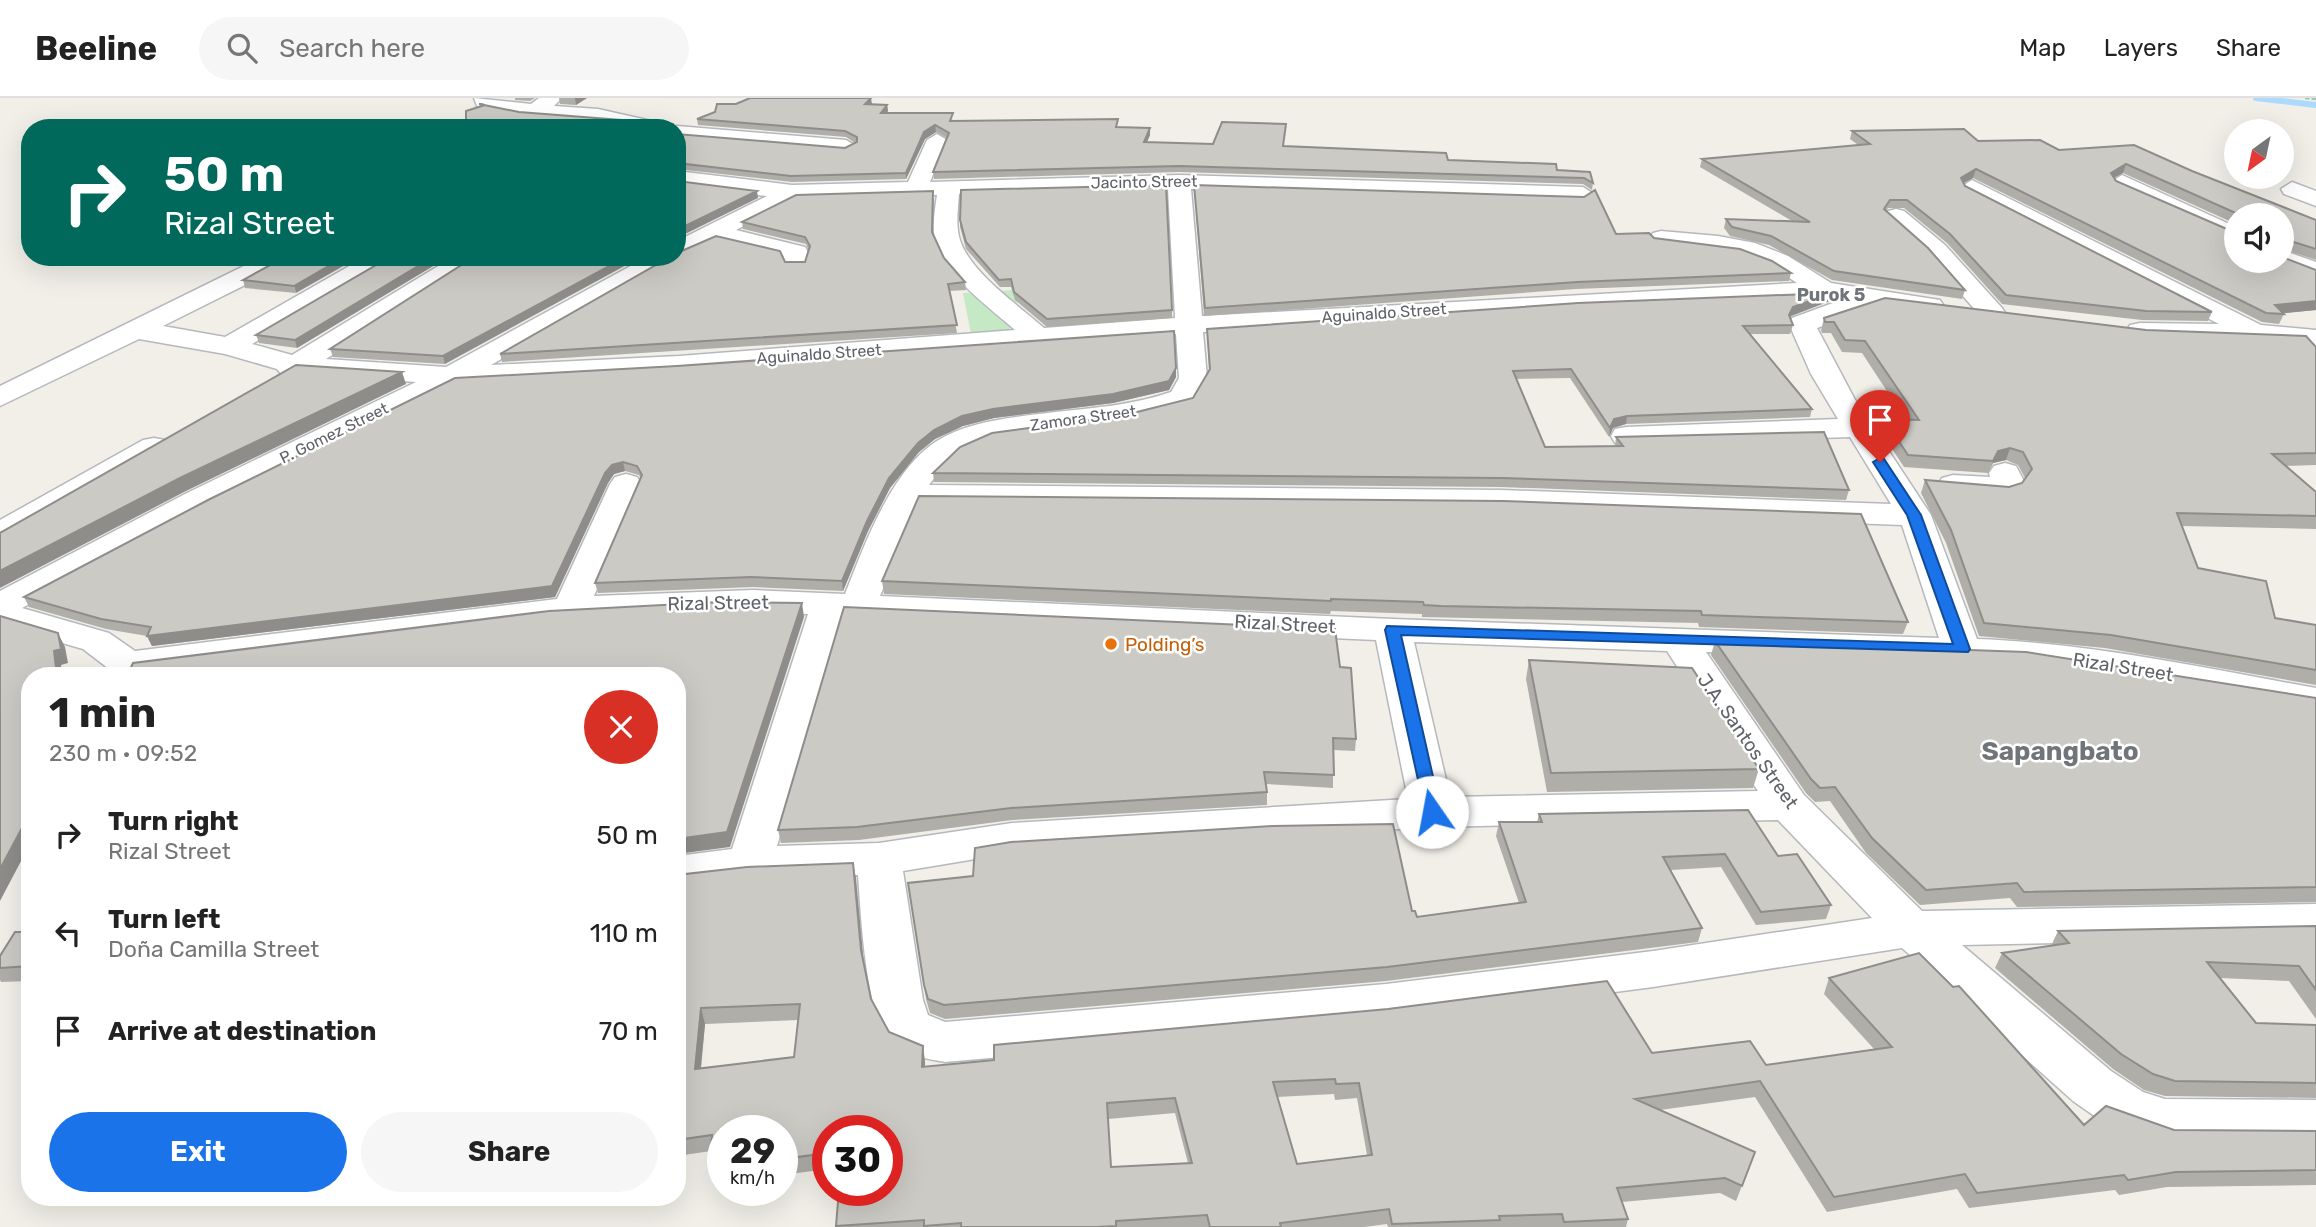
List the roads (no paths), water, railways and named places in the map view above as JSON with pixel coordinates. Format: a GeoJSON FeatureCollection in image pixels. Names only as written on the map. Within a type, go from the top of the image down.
{"type":"FeatureCollection","features":[{"type":"Feature","properties":{"kind":"street"},"geometry":{"type":"LineString","coordinates":[[484,98],[484,102],[498,107],[584,114],[600,119]]}},
{"type":"Feature","properties":{"kind":"street"},"geometry":{"type":"LineString","coordinates":[[535,110],[552,98]]}},
{"type":"Feature","properties":{"kind":"street"},"geometry":{"type":"LineString","coordinates":[[584,114],[609,98]]}},
{"type":"Feature","properties":{"kind":"street"},"geometry":{"type":"LineString","coordinates":[[686,133],[846,146]]}},
{"type":"Feature","properties":{"kind":"street"},"geometry":{"type":"LineString","coordinates":[[916,190],[937,140]]}},
{"type":"Feature","properties":{"kind":"street"},"geometry":{"type":"LineString","coordinates":[[742,187],[766,173]]}},
{"type":"Feature","properties":{"kind":"street"},"geometry":{"type":"LineString","coordinates":[[686,179],[792,192]]}},
{"type":"Feature","properties":{"kind":"street"},"geometry":{"type":"LineString","coordinates":[[964,180],[945,221],[948,242],[958,261],[1038,337]]}},
{"type":"Feature","properties":{"kind":"street","name":"Jacinto Street"},"geometry":{"type":"LineString","coordinates":[[714,232],[792,192],[916,190],[964,180],[1179,182],[1583,194]]}},
{"type":"Feature","properties":{"kind":"street","name":"Zamora Street"},"geometry":{"type":"LineString","coordinates":[[750,863],[844,603],[881,547],[908,495],[936,456],[962,440],[1027,426],[1127,413],[1182,398],[1193,378],[1192,326],[1179,182]]}},
{"type":"Feature","properties":{"kind":"street"},"geometry":{"type":"LineString","coordinates":[[2122,182],[2224,230]]}},
{"type":"Feature","properties":{"kind":"street"},"geometry":{"type":"LineString","coordinates":[[1972,187],[2256,333]]}},
{"type":"Feature","properties":{"kind":"street"},"geometry":{"type":"LineString","coordinates":[[2292,189],[2316,199]]}},
{"type":"Feature","properties":{"kind":"street"},"geometry":{"type":"LineString","coordinates":[[1896,216],[1936,250],[1993,314]]}},
{"type":"Feature","properties":{"kind":"street"},"geometry":{"type":"LineString","coordinates":[[686,246],[714,232],[796,252],[795,262]]}},
{"type":"Feature","properties":{"kind":"street"},"geometry":{"type":"LineString","coordinates":[[1661,238],[1701,240],[1744,248],[1773,258],[1824,290]]}},
{"type":"Feature","properties":{"kind":"street"},"geometry":{"type":"LineString","coordinates":[[2294,262],[2316,271]]}},
{"type":"Feature","properties":{"kind":"street"},"geometry":{"type":"LineString","coordinates":[[0,397],[264,266]]}},
{"type":"Feature","properties":{"kind":"street"},"geometry":{"type":"LineString","coordinates":[[229,346],[367,266]]}},
{"type":"Feature","properties":{"kind":"street"},"geometry":{"type":"LineString","coordinates":[[260,386],[456,266]]}},
{"type":"Feature","properties":{"kind":"street","name":"P. Gomez Street"},"geometry":{"type":"LineString","coordinates":[[0,605],[211,494],[451,376],[650,266]]}},
{"type":"Feature","properties":{"kind":"street","name":"Aguinaldo Street"},"geometry":{"type":"LineString","coordinates":[[136,330],[229,346],[295,365],[451,376],[693,363],[1576,300],[1824,290],[2020,317]]}},
{"type":"Feature","properties":{"kind":"street"},"geometry":{"type":"LineString","coordinates":[[1885,300],[1846,307],[1802,324],[1809,344],[1856,428],[1914,515],[1962,649]]}},
{"type":"Feature","properties":{"kind":"street"},"geometry":{"type":"LineString","coordinates":[[2115,328],[2316,338]]}},
{"type":"Feature","properties":{"kind":"street"},"geometry":{"type":"LineString","coordinates":[[1626,436],[1856,428]]}},
{"type":"Feature","properties":{"kind":"street"},"geometry":{"type":"LineString","coordinates":[[0,534],[177,435]]}},
{"type":"Feature","properties":{"kind":"street"},"geometry":{"type":"LineString","coordinates":[[1892,479],[2004,487],[2008,483],[2005,473]]}},
{"type":"Feature","properties":{"kind":"street"},"geometry":{"type":"LineString","coordinates":[[571,608],[626,484]]}},
{"type":"Feature","properties":{"kind":"street"},"geometry":{"type":"LineString","coordinates":[[908,495],[1501,500],[1914,515]]}},
{"type":"Feature","properties":{"kind":"street","name":"Rizal Street"},"geometry":{"type":"LineString","coordinates":[[148,667],[571,608],[753,601],[844,603],[1393,630],[2021,652],[2112,664],[2316,700]]}},
{"type":"Feature","properties":{"kind":"street"},"geometry":{"type":"LineString","coordinates":[[0,613],[96,641],[123,667]]}},
{"type":"Feature","properties":{"kind":"street"},"geometry":{"type":"LineString","coordinates":[[1393,630],[1432,812]]}},
{"type":"Feature","properties":{"kind":"street","name":"J.A. Santos Street"},"geometry":{"type":"LineString","coordinates":[[1678,639],[1789,804],[1911,929],[2092,1086],[2125,1108],[2165,1121],[2316,1122]]}},
{"type":"Feature","properties":{"kind":"street"},"geometry":{"type":"LineString","coordinates":[[686,871],[750,863],[878,859],[1012,838],[1432,812],[1789,804]]}},
{"type":"Feature","properties":{"kind":"street"},"geometry":{"type":"LineString","coordinates":[[878,859],[896,990],[907,1027],[921,1038],[945,1042],[1386,1003],[1653,969],[1911,929],[2316,921]]}},
{"type":"Feature","properties":{"kind":"waterway"},"geometry":{"type":"LineString","coordinates":[[2256,98],[2316,105]]}},
{"type":"Feature","properties":{"kind":"place","name":"Polding’s"},"geometry":{"type":"Point","coordinates":[1111,644]}},
{"type":"Feature","properties":{"kind":"district","name":"Purok 5"},"geometry":{"type":"Point","coordinates":[1831,295]}},
{"type":"Feature","properties":{"kind":"district","name":"Sapangbato"},"geometry":{"type":"Point","coordinates":[2060,751]}}]}
